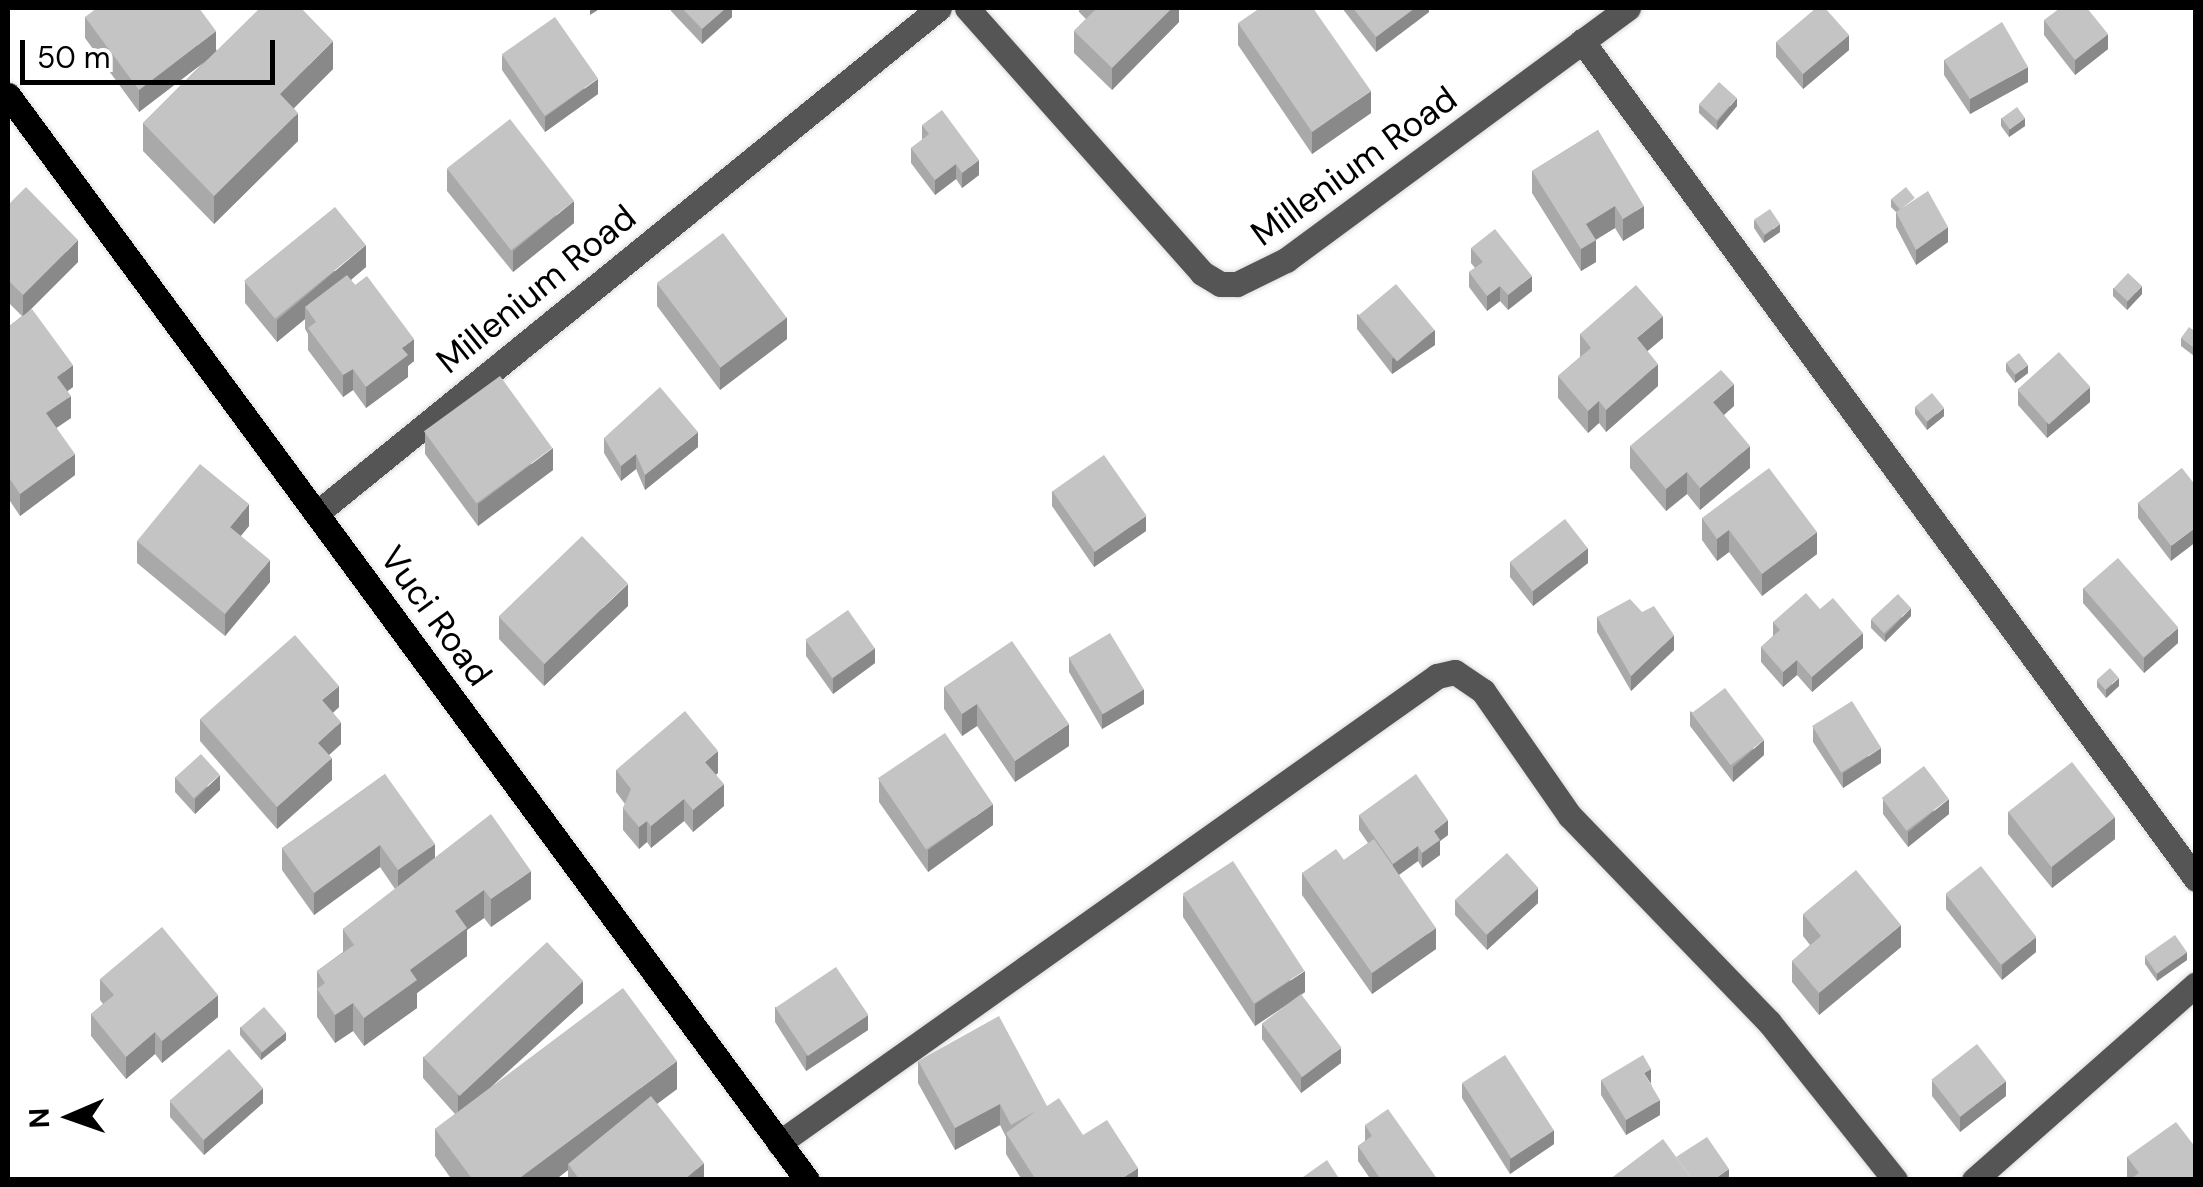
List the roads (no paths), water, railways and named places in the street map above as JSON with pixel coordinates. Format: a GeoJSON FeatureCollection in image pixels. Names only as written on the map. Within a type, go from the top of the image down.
{"type":"FeatureCollection","features":[{"type":"Feature","properties":{"kind":"main road","name":"Vuci Road"},"geometry":{"type":"LineString","coordinates":[[8,95],[807,1180]]}},
{"type":"Feature","properties":{"kind":"street","name":"Millenium Road"},"geometry":{"type":"LineString","coordinates":[[317,513],[939,8]]}},
{"type":"Feature","properties":{"kind":"street","name":"Millenium Road"},"geometry":{"type":"LineString","coordinates":[[967,8],[1202,272],[1220,284],[1256,280],[1286,260],[1582,41]]}},
{"type":"Feature","properties":{"kind":"street"},"geometry":{"type":"LineString","coordinates":[[1628,8],[1582,41],[2196,879]]}},
{"type":"Feature","properties":{"kind":"street"},"geometry":{"type":"LineString","coordinates":[[779,1143],[1437,676],[1454,672],[1483,691],[1570,816],[1770,1022],[1895,1180]]}},
{"type":"Feature","properties":{"kind":"street"},"geometry":{"type":"LineString","coordinates":[[1974,1180],[2196,984]]}}]}
